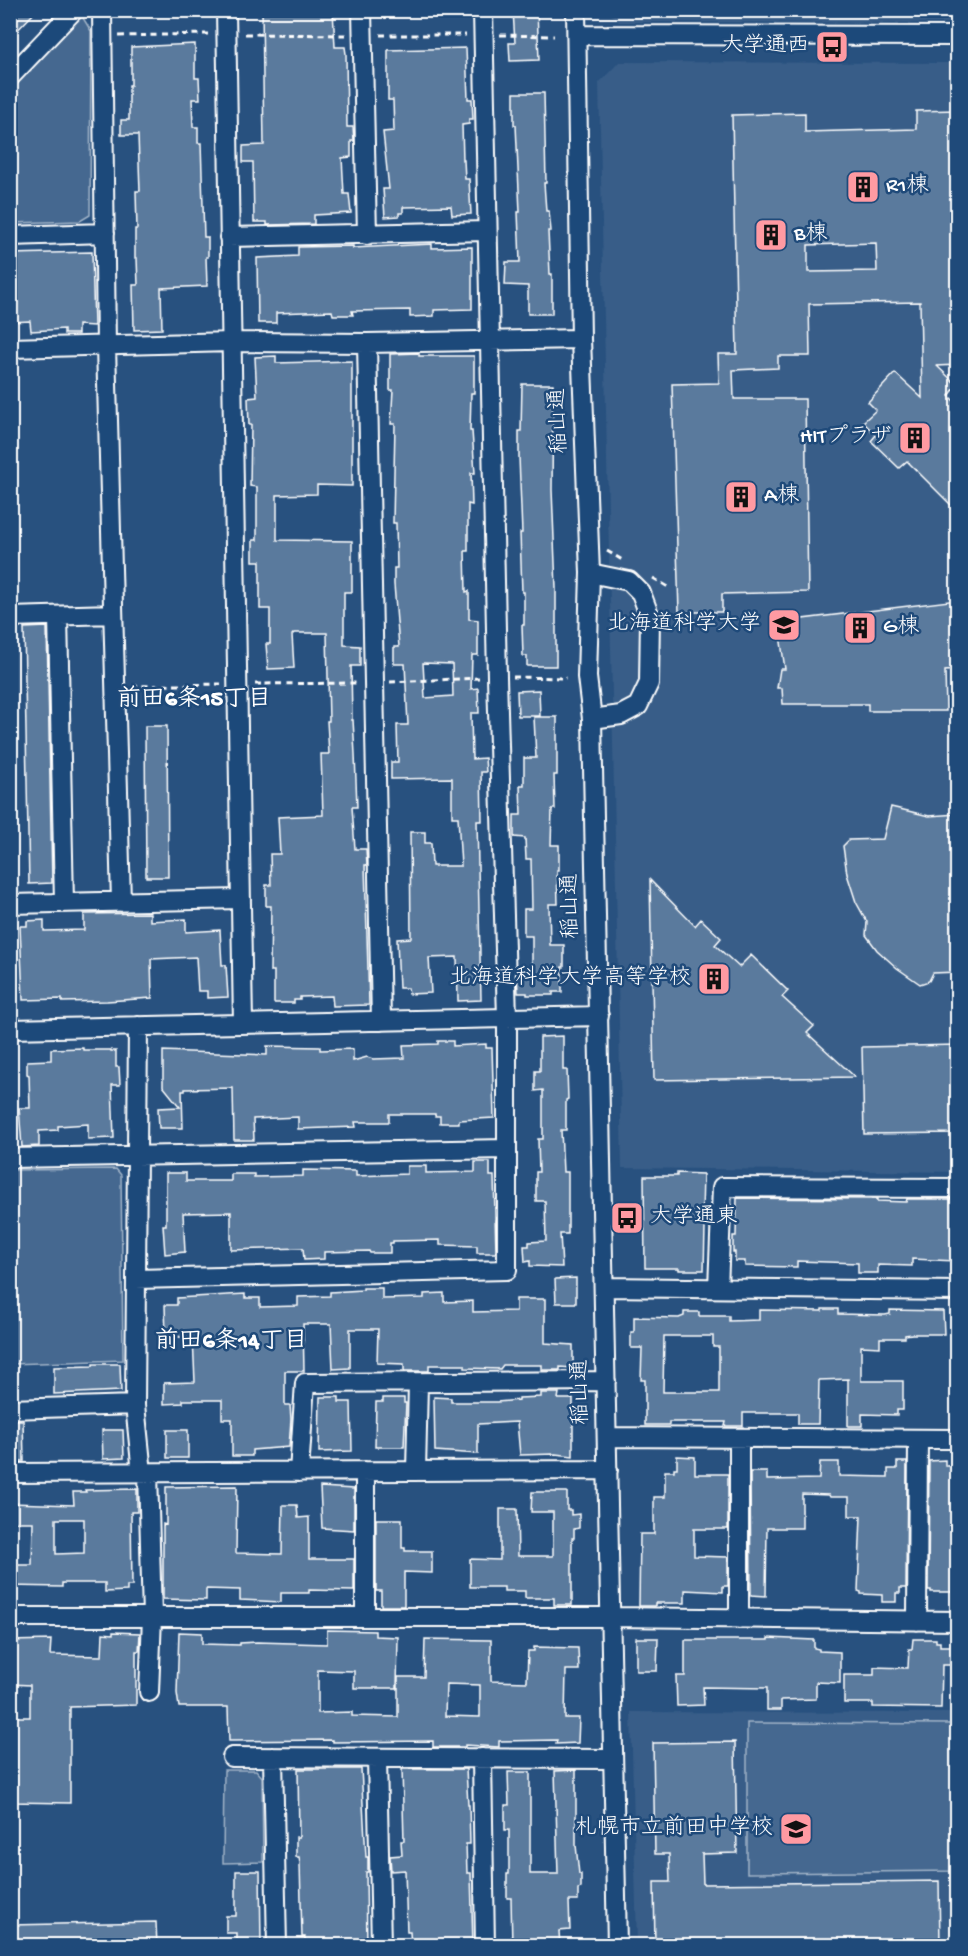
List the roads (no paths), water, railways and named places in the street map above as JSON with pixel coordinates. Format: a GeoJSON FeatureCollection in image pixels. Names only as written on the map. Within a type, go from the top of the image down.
{"type":"FeatureCollection","features":[{"type":"Feature","properties":{"kind":"street"},"geometry":{"type":"LineString","coordinates":[[10,77],[74,10]]}},
{"type":"Feature","properties":{"kind":"street"},"geometry":{"type":"LineString","coordinates":[[102,10],[106,346],[121,902]]}},
{"type":"Feature","properties":{"kind":"street"},"geometry":{"type":"LineString","coordinates":[[226,10],[243,1024]]}},
{"type":"Feature","properties":{"kind":"street"},"geometry":{"type":"LineString","coordinates":[[362,10],[367,235]]}},
{"type":"Feature","properties":{"kind":"street"},"geometry":{"type":"LineString","coordinates":[[136,1280],[507,1270],[507,1018],[489,340],[483,10]]}},
{"type":"Feature","properties":{"kind":"street","name":"稲山通"},"geometry":{"type":"LineString","coordinates":[[576,10],[581,339],[590,573],[587,677],[592,719],[617,1946]]}},
{"type":"Feature","properties":{"kind":"street"},"geometry":{"type":"LineString","coordinates":[[577,35],[957,36]]}},
{"type":"Feature","properties":{"kind":"street"},"geometry":{"type":"LineString","coordinates":[[229,237],[487,231]]}},
{"type":"Feature","properties":{"kind":"street"},"geometry":{"type":"LineString","coordinates":[[10,236],[105,233]]}},
{"type":"Feature","properties":{"kind":"street"},"geometry":{"type":"LineString","coordinates":[[10,348],[231,342],[367,343],[581,339]]}},
{"type":"Feature","properties":{"kind":"street"},"geometry":{"type":"LineString","coordinates":[[367,343],[381,1021]]}},
{"type":"Feature","properties":{"kind":"street"},"geometry":{"type":"LineString","coordinates":[[590,573],[629,580],[641,593],[650,617],[650,683],[638,706],[621,715],[592,719]]}},
{"type":"Feature","properties":{"kind":"street"},"geometry":{"type":"LineString","coordinates":[[10,617],[113,614]]}},
{"type":"Feature","properties":{"kind":"street"},"geometry":{"type":"LineString","coordinates":[[58,616],[64,903]]}},
{"type":"Feature","properties":{"kind":"street"},"geometry":{"type":"LineString","coordinates":[[10,904],[241,899]]}},
{"type":"Feature","properties":{"kind":"street"},"geometry":{"type":"LineString","coordinates":[[10,1029],[599,1016]]}},
{"type":"Feature","properties":{"kind":"street"},"geometry":{"type":"LineString","coordinates":[[138,1026],[135,1405],[145,1472],[152,1617],[149,1692]]}},
{"type":"Feature","properties":{"kind":"street"},"geometry":{"type":"LineString","coordinates":[[10,1158],[506,1149]]}},
{"type":"Feature","properties":{"kind":"street"},"geometry":{"type":"LineString","coordinates":[[718,1288],[722,1187],[957,1188]]}},
{"type":"Feature","properties":{"kind":"street"},"geometry":{"type":"LineString","coordinates":[[604,1287],[957,1291]]}},
{"type":"Feature","properties":{"kind":"street"},"geometry":{"type":"LineString","coordinates":[[299,1472],[305,1383],[606,1381]]}},
{"type":"Feature","properties":{"kind":"street"},"geometry":{"type":"LineString","coordinates":[[416,1471],[418,1383]]}},
{"type":"Feature","properties":{"kind":"street"},"geometry":{"type":"LineString","coordinates":[[10,1409],[135,1405]]}},
{"type":"Feature","properties":{"kind":"street"},"geometry":{"type":"LineString","coordinates":[[607,1437],[957,1439]]}},
{"type":"Feature","properties":{"kind":"street"},"geometry":{"type":"LineString","coordinates":[[739,1438],[739,1619]]}},
{"type":"Feature","properties":{"kind":"street"},"geometry":{"type":"LineString","coordinates":[[917,1621],[918,1439]]}},
{"type":"Feature","properties":{"kind":"street"},"geometry":{"type":"LineString","coordinates":[[10,1473],[608,1470]]}},
{"type":"Feature","properties":{"kind":"street"},"geometry":{"type":"LineString","coordinates":[[365,1471],[365,1617]]}},
{"type":"Feature","properties":{"kind":"street"},"geometry":{"type":"LineString","coordinates":[[10,1617],[610,1617],[957,1621]]}},
{"type":"Feature","properties":{"kind":"street"},"geometry":{"type":"LineString","coordinates":[[232,1757],[613,1759]]}},
{"type":"Feature","properties":{"kind":"street"},"geometry":{"type":"LineString","coordinates":[[273,1757],[277,1946]]}},
{"type":"Feature","properties":{"kind":"street"},"geometry":{"type":"LineString","coordinates":[[377,1758],[381,1946]]}},
{"type":"Feature","properties":{"kind":"street"},"geometry":{"type":"LineString","coordinates":[[482,1758],[485,1946]]}},
{"type":"Feature","properties":{"kind":"place","name":"大学通西"},"geometry":{"type":"Point","coordinates":[832,47]}},
{"type":"Feature","properties":{"kind":"place","name":"R1棟"},"geometry":{"type":"Point","coordinates":[863,187]}},
{"type":"Feature","properties":{"kind":"place","name":"B棟"},"geometry":{"type":"Point","coordinates":[771,235]}},
{"type":"Feature","properties":{"kind":"place","name":"HITプラザ"},"geometry":{"type":"Point","coordinates":[915,438]}},
{"type":"Feature","properties":{"kind":"place","name":"A棟"},"geometry":{"type":"Point","coordinates":[741,497]}},
{"type":"Feature","properties":{"kind":"place","name":"北海道科学大学"},"geometry":{"type":"Point","coordinates":[784,625]}},
{"type":"Feature","properties":{"kind":"place","name":"G棟"},"geometry":{"type":"Point","coordinates":[860,628]}},
{"type":"Feature","properties":{"kind":"place","name":"北海道科学大学高等学校"},"geometry":{"type":"Point","coordinates":[714,979]}},
{"type":"Feature","properties":{"kind":"place","name":"大学通東"},"geometry":{"type":"Point","coordinates":[627,1218]}},
{"type":"Feature","properties":{"kind":"place","name":"札幌市立前田中学校"},"geometry":{"type":"Point","coordinates":[796,1829]}},
{"type":"Feature","properties":{"kind":"district","name":"前田6条15丁目"},"geometry":{"type":"Point","coordinates":[194,700]}},
{"type":"Feature","properties":{"kind":"district","name":"前田6条14丁目"},"geometry":{"type":"Point","coordinates":[231,1342]}}]}
